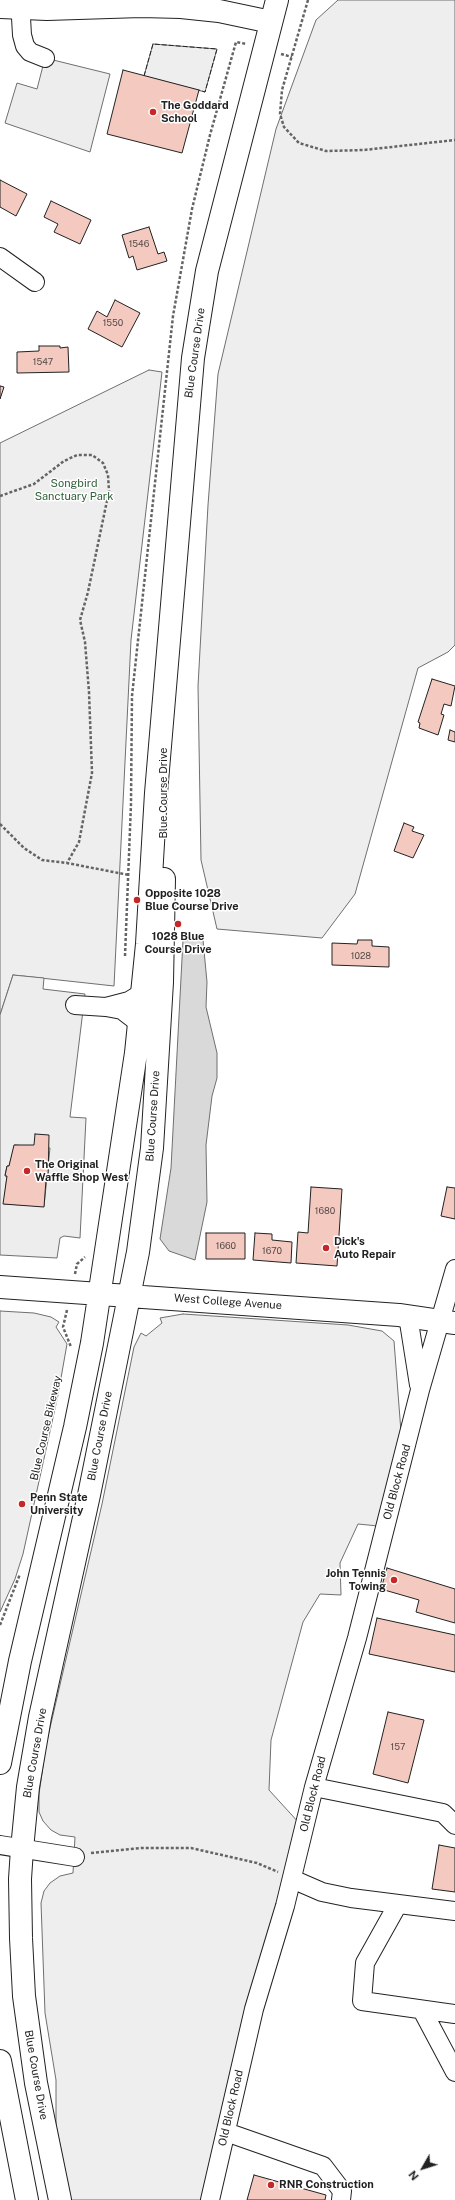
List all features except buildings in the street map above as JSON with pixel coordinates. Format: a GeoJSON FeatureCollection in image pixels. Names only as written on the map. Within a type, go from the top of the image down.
{"type":"FeatureCollection","features":[{"type":"Feature","properties":{"kind":"main road","name":"Blue Course Drive"},"geometry":{"type":"LineString","coordinates":[[0,1763],[20,1661],[75,1427],[100,1293],[139,1023],[176,544],[193,358],[207,271],[277,0]]}},
{"type":"Feature","properties":{"kind":"main road"},"geometry":{"type":"LineString","coordinates":[[14,5],[181,6],[219,11],[271,22]]}},
{"type":"Feature","properties":{"kind":"main road","name":"Blue Course Drive"},"geometry":{"type":"LineString","coordinates":[[60,2200],[35,2076],[24,1996],[20,1931],[22,1848],[28,1787],[40,1717],[87,1502],[138,1252],[152,1148],[165,907],[164,714]]}},
{"type":"Feature","properties":{"kind":"main road","name":"West College Avenue"},"geometry":{"type":"LineString","coordinates":[[0,1287],[408,1316],[448,1322]]}},
{"type":"Feature","properties":{"kind":"main road"},"geometry":{"type":"LineString","coordinates":[[0,2061],[27,2200]]}},
{"type":"Feature","properties":{"kind":"street"},"geometry":{"type":"LineString","coordinates":[[14,5],[25,46],[30,52],[45,58]]}},
{"type":"Feature","properties":{"kind":"street"},"geometry":{"type":"LineString","coordinates":[[0,257],[35,282]]}},
{"type":"Feature","properties":{"kind":"street"},"geometry":{"type":"LineString","coordinates":[[106,1007],[129,1001],[142,993]]}},
{"type":"Feature","properties":{"kind":"street"},"geometry":{"type":"LineString","coordinates":[[75,1004],[122,1010],[139,1023]]}},
{"type":"Feature","properties":{"kind":"street","name":"Old Block Road"},"geometry":{"type":"LineString","coordinates":[[210,2200],[254,2009],[292,1879],[314,1787],[357,1638],[420,1390],[448,1322],[455,1269]]}},
{"type":"Feature","properties":{"kind":"street","name":"Old Block Road"},"geometry":{"type":"LineString","coordinates":[[408,1316],[420,1390]]}},
{"type":"Feature","properties":{"kind":"street"},"geometry":{"type":"LineString","coordinates":[[314,1787],[442,1813],[455,1825]]}},
{"type":"Feature","properties":{"kind":"street"},"geometry":{"type":"LineString","coordinates":[[0,1845],[75,1857]]}},
{"type":"Feature","properties":{"kind":"street"},"geometry":{"type":"LineString","coordinates":[[292,1879],[322,1892],[455,1911]]}},
{"type":"Feature","properties":{"kind":"street"},"geometry":{"type":"LineString","coordinates":[[398,1904],[365,1963],[362,2001],[455,2014]]}},
{"type":"Feature","properties":{"kind":"street"},"geometry":{"type":"LineString","coordinates":[[422,2010],[455,2072]]}},
{"type":"Feature","properties":{"kind":"street"},"geometry":{"type":"LineString","coordinates":[[226,2132],[323,2166],[342,2192],[341,2200]]}},
{"type":"Feature","properties":{"kind":"path"},"geometry":{"type":"LineString","coordinates":[[308,0],[282,90],[280,114],[284,126],[299,143],[326,151],[334,151],[364,150],[455,140]]}},
{"type":"Feature","properties":{"kind":"path"},"geometry":{"type":"LineString","coordinates":[[236,42],[243,43]]}},
{"type":"Feature","properties":{"kind":"path"},"geometry":{"type":"LineString","coordinates":[[277,53],[292,57]]}},
{"type":"Feature","properties":{"kind":"path"},"geometry":{"type":"LineString","coordinates":[[0,496],[34,484],[64,461],[77,454],[92,455],[103,463],[108,475],[108,491],[88,592],[80,620],[85,642],[92,773],[79,842],[67,863]]}},
{"type":"Feature","properties":{"kind":"path"},"geometry":{"type":"LineString","coordinates":[[0,824],[19,843],[42,860],[67,863],[129,875]]}},
{"type":"Feature","properties":{"kind":"path"},"geometry":{"type":"LineString","coordinates":[[63,1327],[70,1340],[70,1354]]}},
{"type":"Feature","properties":{"kind":"path"},"geometry":{"type":"LineString","coordinates":[[0,1625],[20,1572]]}},
{"type":"Feature","properties":{"kind":"path"},"geometry":{"type":"LineString","coordinates":[[75,1857],[104,1851],[141,1848],[191,1848],[257,1862],[292,1879]]}},
{"type":"Feature","properties":{"kind":"green space"},"geometry":{"type":"Polygon","coordinates":[[[338,0],[455,0],[455,645],[448,652],[418,668],[355,894],[322,938],[217,929],[201,860],[198,686],[208,505],[218,374],[276,129],[316,20],[338,0]]]}},
{"type":"Feature","properties":{"kind":"green space"},"geometry":{"type":"Polygon","coordinates":[[[153,44],[217,49],[205,92],[144,76],[153,44]]]}},
{"type":"Feature","properties":{"kind":"green space","name":"Songbird Sanctuary Park"},"geometry":{"type":"Polygon","coordinates":[[[149,370],[162,372],[131,640],[114,986],[13,975],[0,1015],[0,443],[149,370]]]}},
{"type":"Feature","properties":{"kind":"green space","name":"Penn State University"},"geometry":{"type":"Polygon","coordinates":[[[0,1311],[34,1313],[51,1317],[59,1322],[56,1327],[67,1344],[58,1395],[23,1554],[15,1579],[0,1612],[0,1311]]]}},
{"type":"Feature","properties":{"kind":"green space"},"geometry":{"type":"Polygon","coordinates":[[[183,1314],[348,1325],[382,1331],[394,1341],[401,1432],[378,1526],[358,1524],[340,1563],[341,1595],[320,1594],[303,1622],[271,1740],[269,1790],[300,1824],[201,2200],[71,2200],[56,2125],[56,2080],[45,2013],[41,1903],[44,1891],[50,1883],[60,1876],[73,1873],[75,1837],[60,1835],[51,1830],[43,1821],[39,1812],[39,1794],[46,1745],[102,1504],[134,1347],[141,1333],[146,1336],[162,1323],[160,1318],[183,1314]]]}},
{"type":"Feature","properties":{"kind":"shaded area"},"geometry":{"type":"Polygon","coordinates":[[[45,58],[110,74],[90,152],[5,123],[17,83],[37,89],[45,58]]]}},
{"type":"Feature","properties":{"kind":"shaded area"},"geometry":{"type":"Polygon","coordinates":[[[183,940],[203,940],[207,982],[206,1007],[217,1053],[217,1078],[212,1096],[206,1145],[207,1202],[195,1260],[169,1251],[160,1239],[171,1168],[183,940]]]}},
{"type":"Feature","properties":{"kind":"shaded area"},"geometry":{"type":"Polygon","coordinates":[[[13,975],[44,978],[43,989],[85,994],[70,1117],[86,1118],[80,1238],[64,1236],[60,1238],[57,1258],[0,1255],[0,1015],[13,975]],[[15,1145],[5,1175],[7,1176],[4,1204],[44,1206],[50,1148],[15,1145]]]}},
{"type":"Feature","properties":{"kind":"fence"},"geometry":{"type":"LineString","coordinates":[[144,76],[153,44],[217,49],[205,92],[199,90]]}},
{"type":"Feature","properties":{"kind":"place","name":"The Goddard School"},"geometry":{"type":"Point","coordinates":[153,112]}},
{"type":"Feature","properties":{"kind":"place","name":"Opposite 1028 Blue Course Drive"},"geometry":{"type":"Point","coordinates":[137,900]}},
{"type":"Feature","properties":{"kind":"place","name":"1028 Blue Course Drive"},"geometry":{"type":"Point","coordinates":[178,924]}},
{"type":"Feature","properties":{"kind":"place","name":"The Original Waffle Shop West"},"geometry":{"type":"Point","coordinates":[27,1171]}},
{"type":"Feature","properties":{"kind":"place","name":"Dick's Auto Repair"},"geometry":{"type":"Point","coordinates":[326,1248]}},
{"type":"Feature","properties":{"kind":"place","name":"Penn State University"},"geometry":{"type":"Point","coordinates":[22,1504]}},
{"type":"Feature","properties":{"kind":"place","name":"John Tennis Towing"},"geometry":{"type":"Point","coordinates":[394,1580]}},
{"type":"Feature","properties":{"kind":"place","name":"RNR Construction"},"geometry":{"type":"Point","coordinates":[271,2185]}}]}
